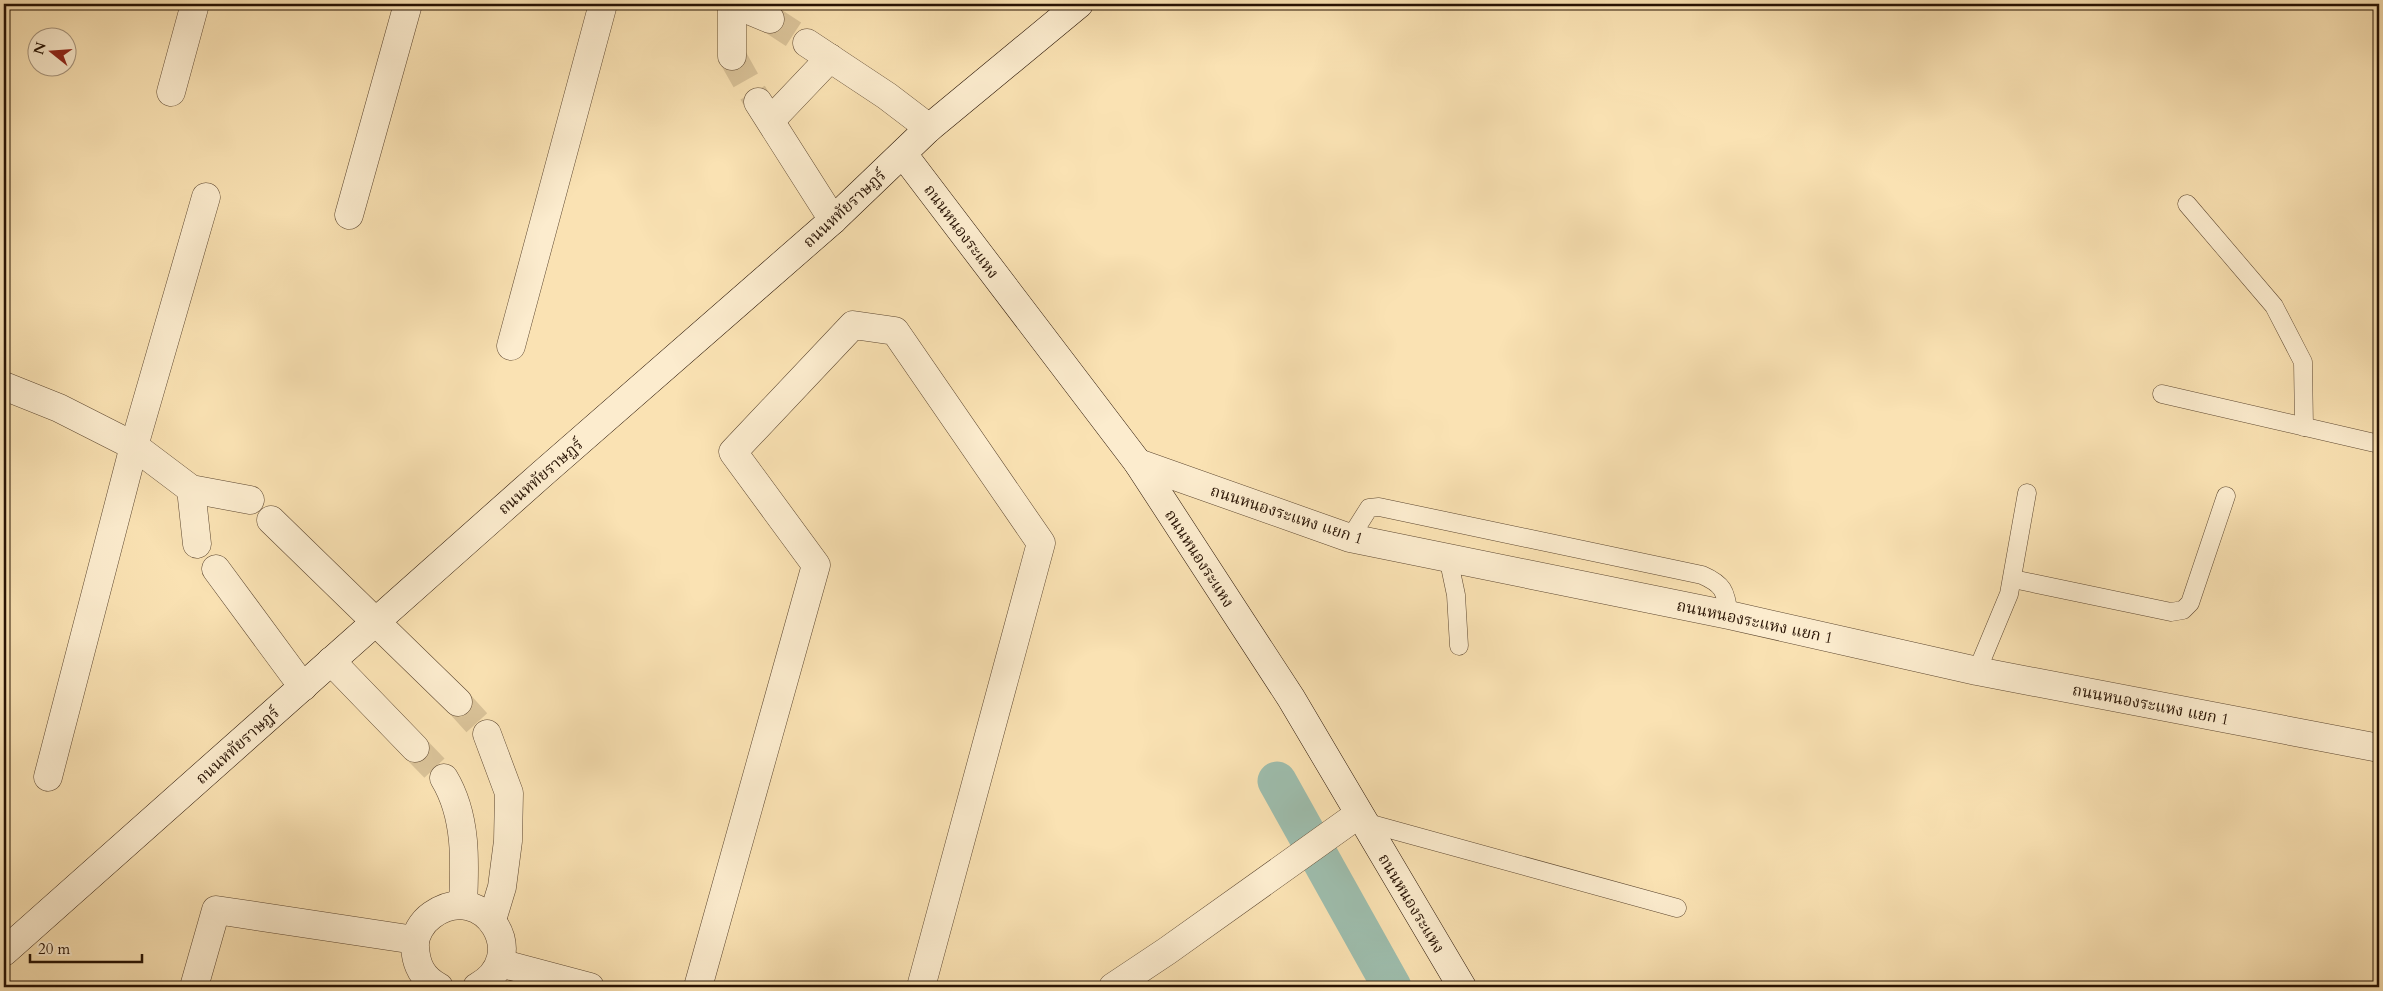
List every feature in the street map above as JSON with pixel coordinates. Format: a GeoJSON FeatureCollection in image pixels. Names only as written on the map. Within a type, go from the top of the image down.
{"type":"FeatureCollection","features":[{"type":"Feature","properties":{"kind":"street"},"geometry":{"type":"LineString","coordinates":[[170,92],[195,4]]}},
{"type":"Feature","properties":{"kind":"street"},"geometry":{"type":"LineString","coordinates":[[349,215],[408,4]]}},
{"type":"Feature","properties":{"kind":"street"},"geometry":{"type":"LineString","coordinates":[[511,346],[603,4]]}},
{"type":"Feature","properties":{"kind":"street"},"geometry":{"type":"LineString","coordinates":[[732,56],[733,4],[770,19]]}},
{"type":"Feature","properties":{"kind":"street","name":"ถนนหทัยราษฎร์"},"geometry":{"type":"LineString","coordinates":[[4,952],[331,661],[833,220],[929,128],[1079,4]]}},
{"type":"Feature","properties":{"kind":"street"},"geometry":{"type":"LineString","coordinates":[[806,43],[887,96],[929,128]]}},
{"type":"Feature","properties":{"kind":"street"},"geometry":{"type":"LineString","coordinates":[[830,58],[764,111],[833,220]]}},
{"type":"Feature","properties":{"kind":"street","name":"ถนนหนองระแหง"},"geometry":{"type":"LineString","coordinates":[[903,154],[1138,463],[1274,670],[1462,987]]}},
{"type":"Feature","properties":{"kind":"street"},"geometry":{"type":"LineString","coordinates":[[48,777],[134,446],[206,197]]}},
{"type":"Feature","properties":{"kind":"street"},"geometry":{"type":"LineString","coordinates":[[698,987],[816,565],[733,452],[854,325],[896,330],[1041,543],[921,987]]}},
{"type":"Feature","properties":{"kind":"street"},"geometry":{"type":"LineString","coordinates":[[4,386],[59,408],[134,446],[191,489],[250,500]]}},
{"type":"Feature","properties":{"kind":"street","name":"ถนนหนองระแหง แยก 1"},"geometry":{"type":"LineString","coordinates":[[1138,463],[1350,538],[1729,615],[1977,671],[2379,748]]}},
{"type":"Feature","properties":{"kind":"street"},"geometry":{"type":"LineString","coordinates":[[191,489],[198,544]]}},
{"type":"Feature","properties":{"kind":"street"},"geometry":{"type":"LineString","coordinates":[[271,520],[377,621],[458,702]]}},
{"type":"Feature","properties":{"kind":"street"},"geometry":{"type":"LineString","coordinates":[[216,569],[302,687]]}},
{"type":"Feature","properties":{"kind":"street"},"geometry":{"type":"LineString","coordinates":[[331,661],[415,748]]}},
{"type":"Feature","properties":{"kind":"street"},"geometry":{"type":"LineString","coordinates":[[487,734],[509,793],[508,842],[502,887],[492,920]]}},
{"type":"Feature","properties":{"kind":"street"},"geometry":{"type":"LineString","coordinates":[[444,778],[452,792],[460,816],[465,858],[463,905]]}},
{"type":"Feature","properties":{"kind":"street"},"geometry":{"type":"LineString","coordinates":[[1113,987],[1361,818]]}},
{"type":"Feature","properties":{"kind":"street"},"geometry":{"type":"LineString","coordinates":[[439,987],[427,981],[416,962],[414,940],[424,920],[442,908],[463,905],[479,910],[492,920],[499,933],[502,948],[500,963],[488,982],[477,987]]}},
{"type":"Feature","properties":{"kind":"street"},"geometry":{"type":"LineString","coordinates":[[194,987],[216,910],[414,940]]}},
{"type":"Feature","properties":{"kind":"street"},"geometry":{"type":"LineString","coordinates":[[500,963],[590,987]]}},
{"type":"Feature","properties":{"kind":"lane"},"geometry":{"type":"LineString","coordinates":[[2187,204],[2274,306],[2303,362],[2304,427]]}},
{"type":"Feature","properties":{"kind":"lane"},"geometry":{"type":"LineString","coordinates":[[2162,394],[2379,444]]}},
{"type":"Feature","properties":{"kind":"lane"},"geometry":{"type":"LineString","coordinates":[[1977,671],[2009,594],[2027,493]]}},
{"type":"Feature","properties":{"kind":"lane"},"geometry":{"type":"LineString","coordinates":[[2013,579],[2170,612],[2184,610],[2190,603],[2226,496]]}},
{"type":"Feature","properties":{"kind":"lane"},"geometry":{"type":"LineString","coordinates":[[1350,538],[1369,508],[1379,507],[1702,575],[1715,581],[1724,591],[1729,615]]}},
{"type":"Feature","properties":{"kind":"lane"},"geometry":{"type":"LineString","coordinates":[[1448,557],[1456,595],[1459,646]]}},
{"type":"Feature","properties":{"kind":"lane"},"geometry":{"type":"LineString","coordinates":[[1361,818],[1677,908]]}},
{"type":"Feature","properties":{"kind":"waterway"},"geometry":{"type":"LineString","coordinates":[[1277,781],[1392,987]]}},
{"type":"Feature","properties":{"kind":"tunnel"},"geometry":{"type":"LineString","coordinates":[[770,19],[807,43]]}},
{"type":"Feature","properties":{"kind":"tunnel"},"geometry":{"type":"LineString","coordinates":[[732,56],[758,102]]}},
{"type":"Feature","properties":{"kind":"tunnel"},"geometry":{"type":"LineString","coordinates":[[458,702],[487,734]]}},
{"type":"Feature","properties":{"kind":"tunnel"},"geometry":{"type":"LineString","coordinates":[[415,748],[444,778]]}}]}
